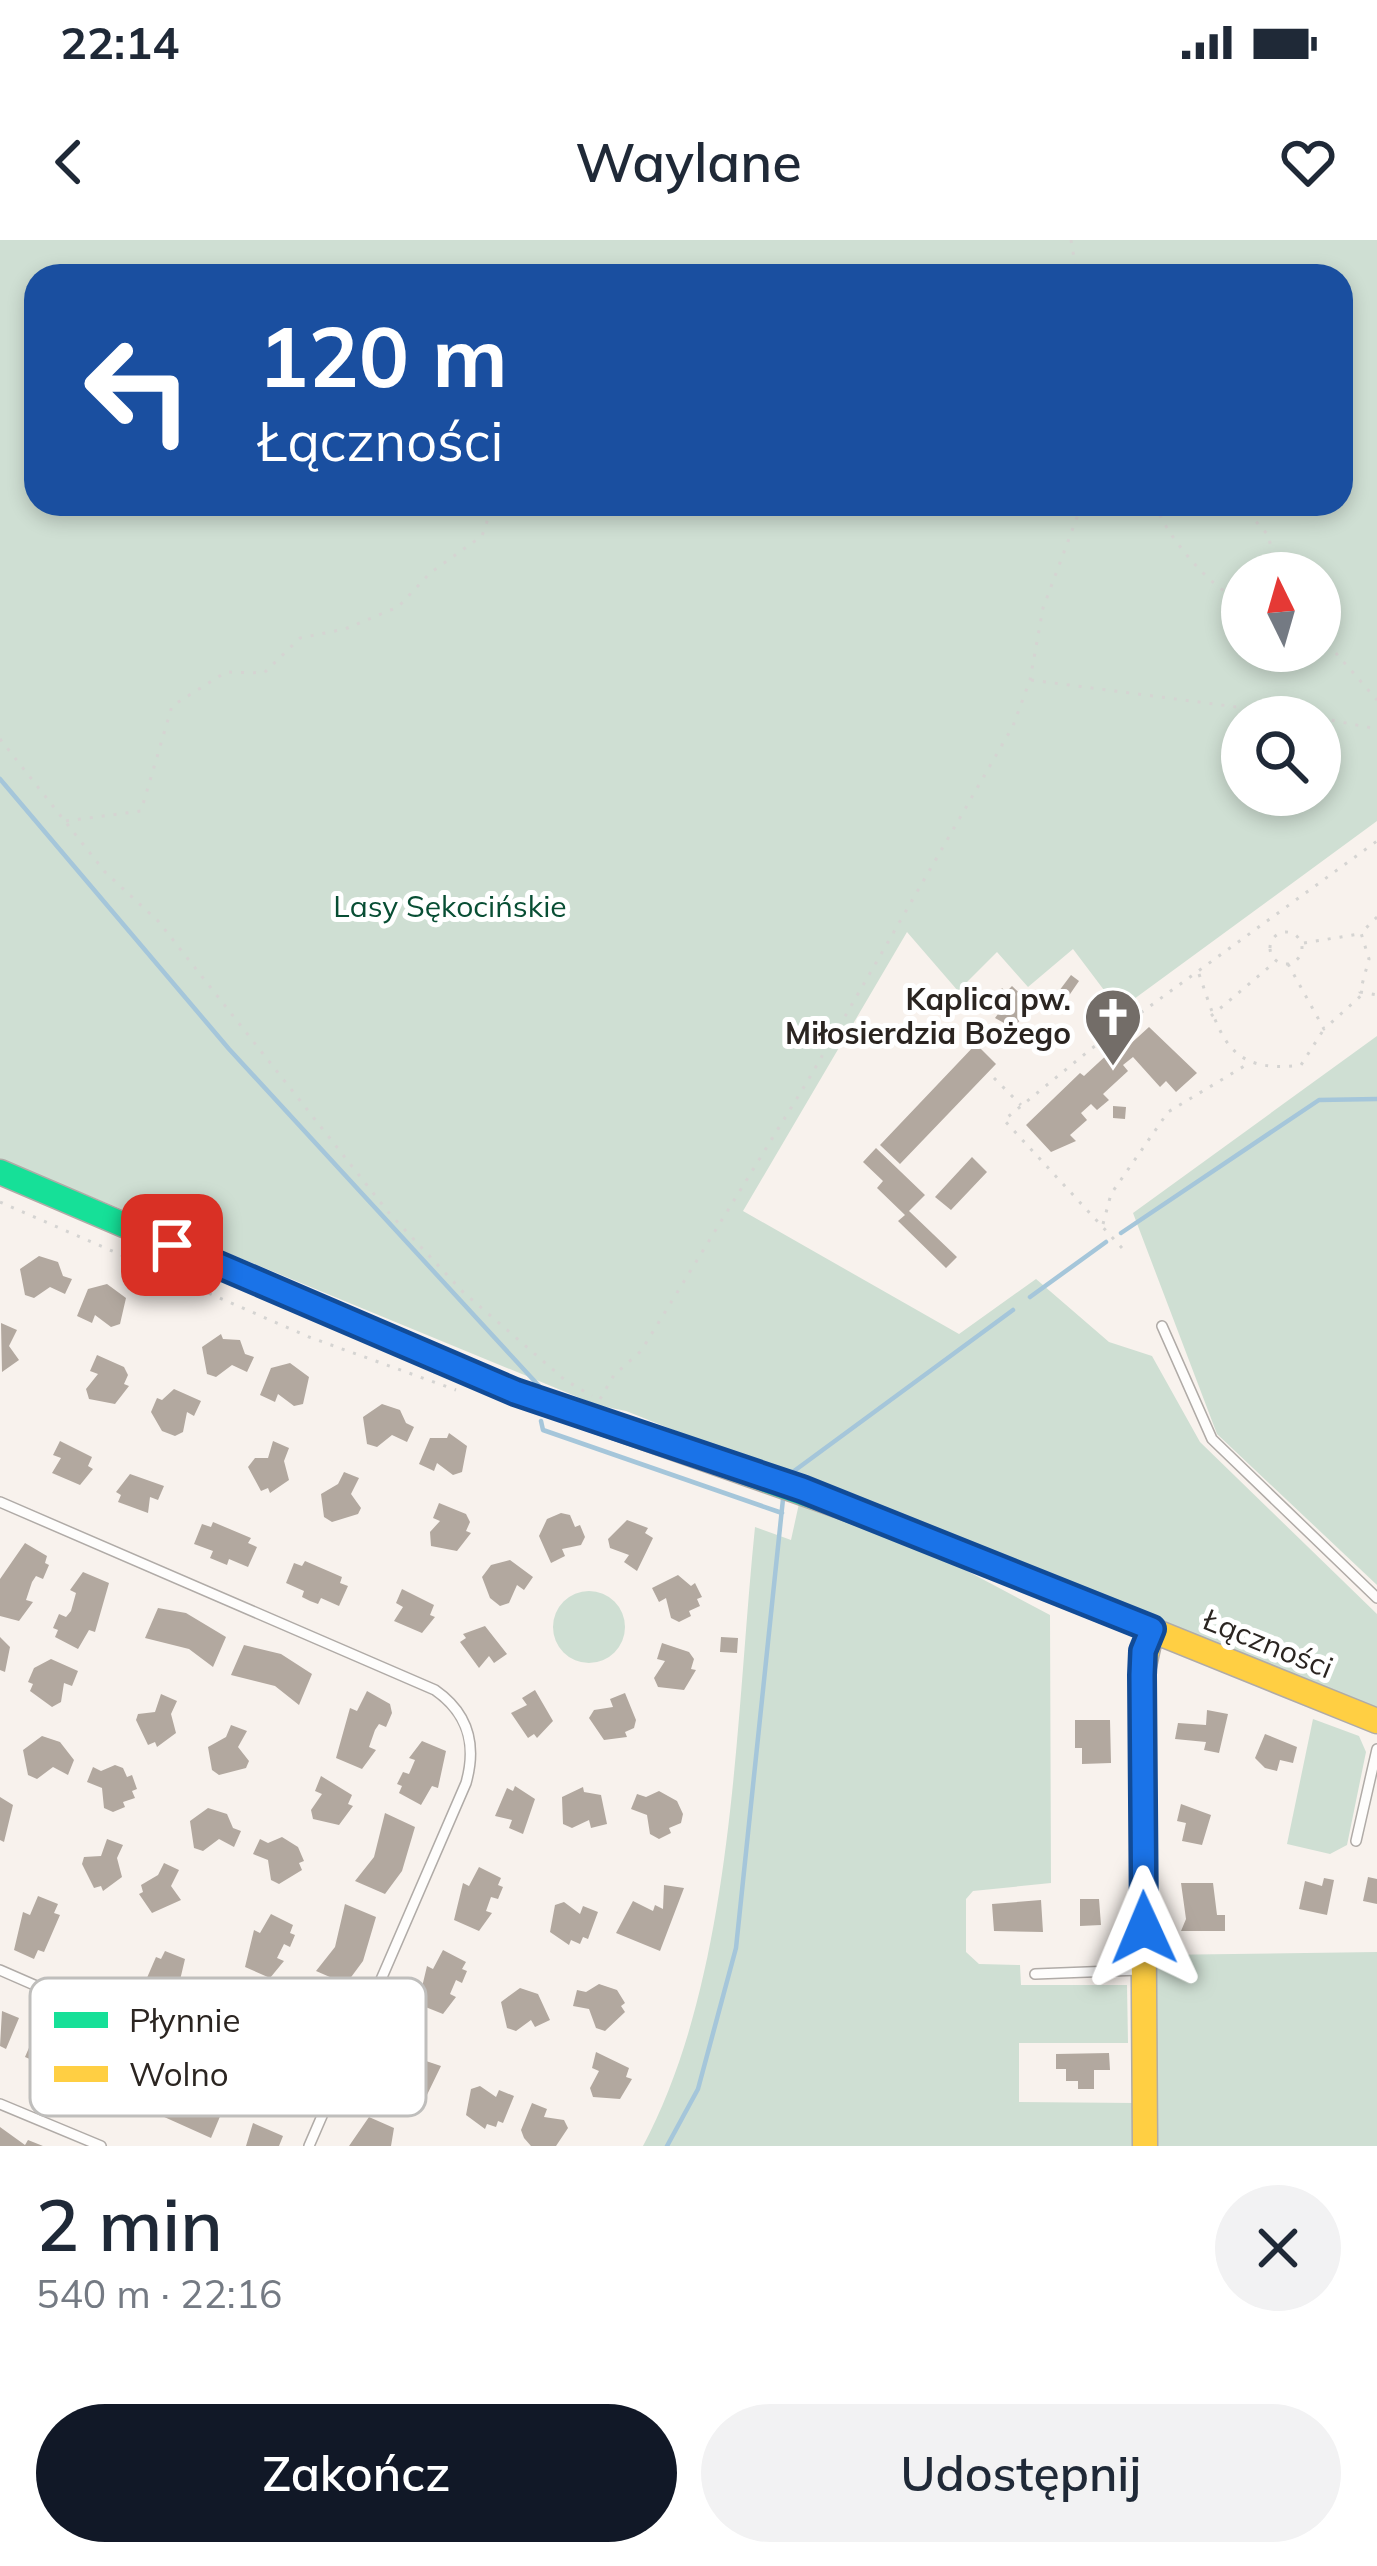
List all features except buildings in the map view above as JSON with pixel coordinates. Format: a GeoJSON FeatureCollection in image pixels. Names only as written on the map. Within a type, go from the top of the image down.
{"type":"FeatureCollection","features":[{"type":"Feature","properties":{"kind":"street","name":"Łączności"},"geometry":{"type":"LineString","coordinates":[[0,1172],[515,1392],[802,1489],[1377,1721]]}},
{"type":"Feature","properties":{"kind":"street"},"geometry":{"type":"LineString","coordinates":[[1145,2146],[1142,1675],[1143,1651],[1152,1629]]}},
{"type":"Feature","properties":{"kind":"lane"},"geometry":{"type":"LineString","coordinates":[[1162,1326],[1212,1439],[1377,1598]]}},
{"type":"Feature","properties":{"kind":"lane"},"geometry":{"type":"LineString","coordinates":[[0,1502],[435,1690],[458,1706],[469,1730],[466,1783],[382,1978]]}},
{"type":"Feature","properties":{"kind":"lane"},"geometry":{"type":"LineString","coordinates":[[1356,1841],[1377,1749]]}},
{"type":"Feature","properties":{"kind":"lane"},"geometry":{"type":"LineString","coordinates":[[0,1970],[30,1983]]}},
{"type":"Feature","properties":{"kind":"lane"},"geometry":{"type":"LineString","coordinates":[[1035,1974],[1144,1970]]}},
{"type":"Feature","properties":{"kind":"lane"},"geometry":{"type":"LineString","coordinates":[[0,2104],[101,2146]]}},
{"type":"Feature","properties":{"kind":"lane"},"geometry":{"type":"LineString","coordinates":[[309,2146],[323,2116]]}},
{"type":"Feature","properties":{"kind":"path"},"geometry":{"type":"LineString","coordinates":[[64,821],[141,812],[172,706],[226,672],[264,673],[301,638],[346,629],[398,607],[430,573],[482,536],[489,516]]}},
{"type":"Feature","properties":{"kind":"path"},"geometry":{"type":"LineString","coordinates":[[0,739],[105,872],[158,921],[389,1213],[463,1292],[597,1403],[614,1375],[641,1352],[807,1082],[1012,725],[1030,680],[1042,608],[1077,516]]}},
{"type":"Feature","properties":{"kind":"path"},"geometry":{"type":"LineString","coordinates":[[1160,516],[1221,587]]}},
{"type":"Feature","properties":{"kind":"path"},"geometry":{"type":"LineString","coordinates":[[1251,516],[1269,536],[1271,552]]}},
{"type":"Feature","properties":{"kind":"path"},"geometry":{"type":"LineString","coordinates":[[1341,659],[1377,700]]}},
{"type":"Feature","properties":{"kind":"path"},"geometry":{"type":"LineString","coordinates":[[1030,680],[1221,705]]}},
{"type":"Feature","properties":{"kind":"path"},"geometry":{"type":"LineString","coordinates":[[1341,722],[1377,729]]}},
{"type":"Feature","properties":{"kind":"path"},"geometry":{"type":"LineString","coordinates":[[1122,1248],[1004,1120],[1377,841]]}},
{"type":"Feature","properties":{"kind":"path"},"geometry":{"type":"LineString","coordinates":[[1210,1017],[1274,968],[1270,949],[1275,936],[1288,931],[1302,942],[1361,934],[1377,917]]}},
{"type":"Feature","properties":{"kind":"path"},"geometry":{"type":"LineString","coordinates":[[1264,925],[1275,936]]}},
{"type":"Feature","properties":{"kind":"path"},"geometry":{"type":"LineString","coordinates":[[1198,972],[1210,1017],[1226,1042],[1266,1069],[1301,1065],[1324,1029],[1363,994],[1369,959],[1361,934]]}},
{"type":"Feature","properties":{"kind":"path"},"geometry":{"type":"LineString","coordinates":[[1288,964],[1300,957],[1302,942]]}},
{"type":"Feature","properties":{"kind":"path"},"geometry":{"type":"LineString","coordinates":[[1275,960],[1288,964],[1324,1029]]}},
{"type":"Feature","properties":{"kind":"path"},"geometry":{"type":"LineString","coordinates":[[1363,994],[1377,995]]}},
{"type":"Feature","properties":{"kind":"path"},"geometry":{"type":"LineString","coordinates":[[1102,1226],[1112,1194],[1168,1112],[1251,1062]]}},
{"type":"Feature","properties":{"kind":"path"},"geometry":{"type":"LineString","coordinates":[[994,1078],[1022,1106]]}},
{"type":"Feature","properties":{"kind":"path"},"geometry":{"type":"LineString","coordinates":[[0,1202],[309,1337],[448,1390],[465,1388]]}},
{"type":"Feature","properties":{"kind":"green space","name":"Lasy Sękocińskie"},"geometry":{"type":"Polygon","coordinates":[[[0,240],[1377,240],[1377,821],[1119,1010],[1073,949],[1028,987],[997,952],[958,991],[907,932],[743,1211],[959,1334],[1036,1279],[1109,1342],[1152,1356],[1200,1442],[1377,1614],[1377,1710],[626,1411],[597,1405],[0,1159],[0,240]]]}},
{"type":"Feature","properties":{"kind":"green space"},"geometry":{"type":"Polygon","coordinates":[[[1377,1036],[1377,1585],[1217,1434],[1133,1213],[1377,1036]]]}},
{"type":"Feature","properties":{"kind":"green space"},"geometry":{"type":"Polygon","coordinates":[[[800,1499],[937,1555],[1050,1615],[1051,1883],[973,1891],[966,1899],[966,1952],[979,1964],[1020,1965],[1021,1985],[1127,1985],[1128,2043],[1019,2043],[1019,2102],[1135,2103],[1135,2146],[643,2146],[673,2078],[714,1926],[735,1763],[755,1527],[791,1540],[800,1499]]]}},
{"type":"Feature","properties":{"kind":"green space"},"geometry":{"type":"Polygon","coordinates":[[[589,1591],[614,1602],[625,1627],[614,1652],[589,1663],[564,1652],[553,1627],[564,1602],[589,1591]]]}},
{"type":"Feature","properties":{"kind":"green space"},"geometry":{"type":"Polygon","coordinates":[[[1313,1719],[1359,1736],[1366,1752],[1347,1845],[1330,1854],[1287,1844],[1313,1719]]]}},
{"type":"Feature","properties":{"kind":"green space"},"geometry":{"type":"Polygon","coordinates":[[[1377,1952],[1377,2146],[1157,2146],[1157,1955],[1377,1952]]]}},
{"type":"Feature","properties":{"kind":"waterway"},"geometry":{"type":"LineString","coordinates":[[0,779],[229,1049],[540,1387]]}},
{"type":"Feature","properties":{"kind":"waterway"},"geometry":{"type":"LineString","coordinates":[[1121,1233],[1319,1100],[1377,1099]]}},
{"type":"Feature","properties":{"kind":"waterway"},"geometry":{"type":"LineString","coordinates":[[1030,1297],[1106,1242]]}},
{"type":"Feature","properties":{"kind":"waterway"},"geometry":{"type":"LineString","coordinates":[[790,1474],[1013,1310]]}},
{"type":"Feature","properties":{"kind":"waterway"},"geometry":{"type":"LineString","coordinates":[[541,1421],[543,1430],[782,1513]]}},
{"type":"Feature","properties":{"kind":"waterway"},"geometry":{"type":"LineString","coordinates":[[667,2146],[698,2089],[736,1948],[783,1499]]}},
{"type":"Feature","properties":{"kind":"traffic: fast"},"geometry":{"type":"LineString","coordinates":[[0,1172],[515,1392],[874,1518]]}},
{"type":"Feature","properties":{"kind":"traffic: slow"},"geometry":{"type":"LineString","coordinates":[[874,1518],[1377,1721]]}},
{"type":"Feature","properties":{"kind":"traffic: slow"},"geometry":{"type":"LineString","coordinates":[[1145,2146],[1142,1675],[1152,1629]]}},
{"type":"Feature","properties":{"kind":"place","name":"Kaplica pw. Miłosierdzia Bożego"},"geometry":{"type":"Point","coordinates":[1113,1068]}},
{"type":"Feature","properties":{"kind":"route"},"geometry":{"type":"LineString","coordinates":[[172,1245],[515,1392],[802,1489],[1152,1629],[1143,1651],[1142,1675],[1144,1928]]}}]}
